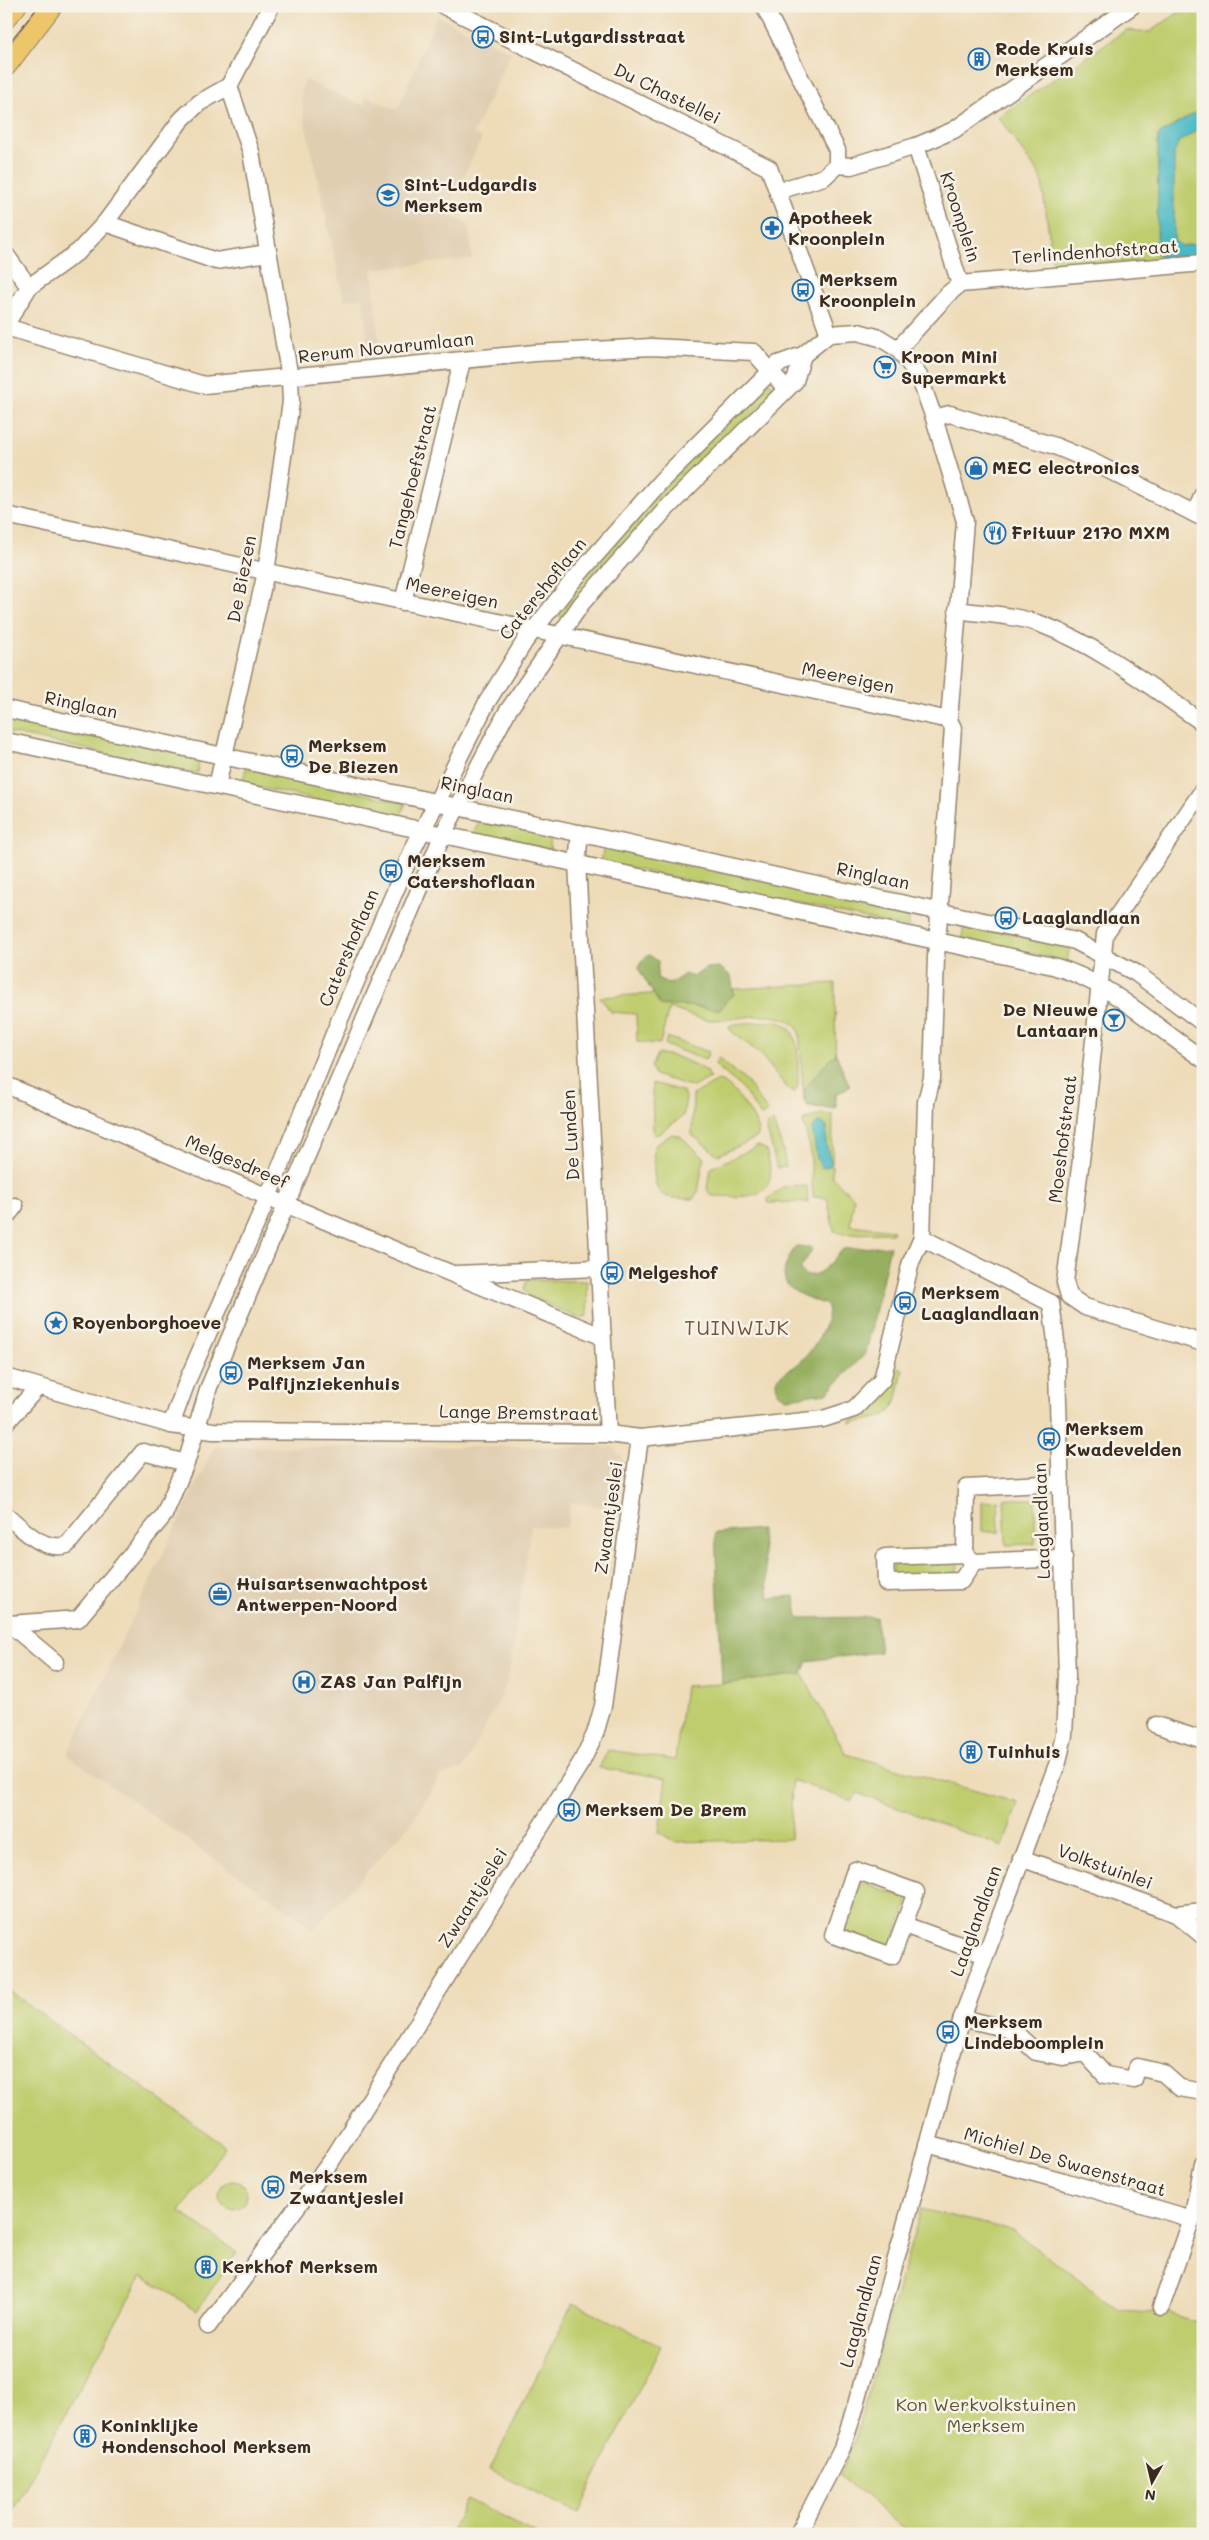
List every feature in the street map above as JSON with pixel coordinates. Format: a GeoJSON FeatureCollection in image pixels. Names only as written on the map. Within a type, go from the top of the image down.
{"type":"FeatureCollection","features":[{"type":"Feature","properties":{"kind":"main road"},"geometry":{"type":"LineString","coordinates":[[6,18],[16,6]]}},
{"type":"Feature","properties":{"kind":"main road"},"geometry":{"type":"LineString","coordinates":[[6,66],[52,6]]}},
{"type":"Feature","properties":{"kind":"street"},"geometry":{"type":"LineString","coordinates":[[6,326],[29,287],[79,251],[105,223],[181,120],[199,103],[229,86],[271,6]]}},
{"type":"Feature","properties":{"kind":"street","name":"Du Chastellei"},"geometry":{"type":"LineString","coordinates":[[444,6],[769,168],[778,190]]}},
{"type":"Feature","properties":{"kind":"street"},"geometry":{"type":"LineString","coordinates":[[764,6],[833,140],[837,150],[837,165]]}},
{"type":"Feature","properties":{"kind":"street"},"geometry":{"type":"LineString","coordinates":[[1132,6],[958,128],[916,146],[851,166],[837,165],[824,177],[778,190],[829,334],[858,332],[868,334],[898,350],[918,376],[934,418],[965,521],[956,610],[949,720],[953,728],[937,941],[932,1078],[926,1102],[922,1238],[1051,1303],[1069,1296],[1085,1308],[1203,1343]]}},
{"type":"Feature","properties":{"kind":"street","name":"De Biezen"},"geometry":{"type":"LineString","coordinates":[[217,786],[266,572],[291,402],[290,378],[251,152],[229,86]]}},
{"type":"Feature","properties":{"kind":"street","name":"Kroonplein"},"geometry":{"type":"LineString","coordinates":[[898,350],[948,294],[960,284],[916,146]]}},
{"type":"Feature","properties":{"kind":"street"},"geometry":{"type":"LineString","coordinates":[[105,223],[216,261],[268,253]]}},
{"type":"Feature","properties":{"kind":"street"},"geometry":{"type":"LineString","coordinates":[[6,255],[29,287]]}},
{"type":"Feature","properties":{"kind":"street","name":"Terlindenhofstraat"},"geometry":{"type":"LineString","coordinates":[[960,284],[1203,263]]}},
{"type":"Feature","properties":{"kind":"street","name":"Rerum Novarumlaan"},"geometry":{"type":"LineString","coordinates":[[6,326],[204,385],[462,362],[534,353],[651,347],[754,352],[770,371]]}},
{"type":"Feature","properties":{"kind":"street","name":"Catershoflaan"},"geometry":{"type":"LineString","coordinates":[[172,1425],[188,1379],[268,1197],[339,1021],[422,829],[487,702],[533,631],[571,583],[661,481],[778,364],[803,355],[829,334]]}},
{"type":"Feature","properties":{"kind":"street"},"geometry":{"type":"LineString","coordinates":[[8,1623],[78,1619],[164,1515],[186,1463],[209,1387],[443,834],[507,712],[582,603],[666,509],[794,381],[803,355]]}},
{"type":"Feature","properties":{"kind":"street","name":"Tangehoefstraat"},"geometry":{"type":"LineString","coordinates":[[403,602],[462,362]]}},
{"type":"Feature","properties":{"kind":"street"},"geometry":{"type":"LineString","coordinates":[[770,371],[786,389]]}},
{"type":"Feature","properties":{"kind":"street"},"geometry":{"type":"LineString","coordinates":[[934,418],[950,414],[1055,446],[1091,461],[1199,516],[1203,494]]}},
{"type":"Feature","properties":{"kind":"street","name":"Meereigen"},"geometry":{"type":"LineString","coordinates":[[6,515],[949,720]]}},
{"type":"Feature","properties":{"kind":"street"},"geometry":{"type":"LineString","coordinates":[[956,610],[1009,617],[1049,628],[1085,645],[1110,660],[1203,723]]}},
{"type":"Feature","properties":{"kind":"street","name":"Ringlaan"},"geometry":{"type":"LineString","coordinates":[[6,709],[1075,941],[1136,973],[1203,1023]]}},
{"type":"Feature","properties":{"kind":"street"},"geometry":{"type":"LineString","coordinates":[[6,741],[1053,966],[1074,973],[1100,986],[1129,1004],[1203,1059]]}},
{"type":"Feature","properties":{"kind":"street"},"geometry":{"type":"LineString","coordinates":[[459,757],[478,767]]}},
{"type":"Feature","properties":{"kind":"street"},"geometry":{"type":"LineString","coordinates":[[1102,954],[1105,934],[1203,790]]}},
{"type":"Feature","properties":{"kind":"street","name":"De Lunden"},"geometry":{"type":"LineString","coordinates":[[580,833],[577,863],[601,1336],[608,1434]]}},
{"type":"Feature","properties":{"kind":"street","name":"Moeshofstraat"},"geometry":{"type":"LineString","coordinates":[[1069,1296],[1066,1282],[1100,986],[1102,954]]}},
{"type":"Feature","properties":{"kind":"street","name":"Melgesdreef"},"geometry":{"type":"LineString","coordinates":[[6,1085],[601,1336]]}},
{"type":"Feature","properties":{"kind":"street","name":"Lange Bremstraat"},"geometry":{"type":"LineString","coordinates":[[6,1377],[37,1388],[196,1430],[608,1434],[640,1438],[823,1419],[854,1409],[882,1380],[911,1262],[922,1238]]}},
{"type":"Feature","properties":{"kind":"street","name":"Melgesdreef"},"geometry":{"type":"LineString","coordinates":[[454,1275],[598,1268]]}},
{"type":"Feature","properties":{"kind":"street","name":"Laaglandlaan"},"geometry":{"type":"LineString","coordinates":[[798,2534],[842,2448],[854,2412],[962,2018],[1058,1762],[1064,1735],[1067,1676],[1064,1558],[1056,1341],[1051,1303]]}},
{"type":"Feature","properties":{"kind":"street"},"geometry":{"type":"LineString","coordinates":[[6,1423],[37,1388]]}},
{"type":"Feature","properties":{"kind":"street","name":"Zwaantjeslei"},"geometry":{"type":"LineString","coordinates":[[208,2326],[332,2160],[541,1827],[588,1747],[599,1720],[608,1680],[640,1438]]}},
{"type":"Feature","properties":{"kind":"street"},"geometry":{"type":"LineString","coordinates":[[6,1515],[48,1546],[59,1547],[68,1544],[143,1452],[186,1463]]}},
{"type":"Feature","properties":{"kind":"street"},"geometry":{"type":"LineString","coordinates":[[1060,1483],[966,1488],[970,1558],[1064,1558]]}},
{"type":"Feature","properties":{"kind":"street"},"geometry":{"type":"LineString","coordinates":[[8,1623],[55,1662]]}},
{"type":"Feature","properties":{"kind":"street"},"geometry":{"type":"LineString","coordinates":[[1156,1725],[1203,1740]]}},
{"type":"Feature","properties":{"kind":"street","name":"Volkstuinlei"},"geometry":{"type":"LineString","coordinates":[[1021,1858],[1176,1914],[1203,1936]]}},
{"type":"Feature","properties":{"kind":"street"},"geometry":{"type":"LineString","coordinates":[[855,1870],[916,1892],[904,1925],[892,1956],[833,1935],[855,1870]]}},
{"type":"Feature","properties":{"kind":"street","name":"Volkstuinlei"},"geometry":{"type":"LineString","coordinates":[[1176,1914],[1203,1911]]}},
{"type":"Feature","properties":{"kind":"street"},"geometry":{"type":"LineString","coordinates":[[904,1925],[985,1954]]}},
{"type":"Feature","properties":{"kind":"street"},"geometry":{"type":"LineString","coordinates":[[962,2018],[1012,2030],[1036,2052],[1063,2057],[1085,2053],[1105,2075],[1134,2080],[1137,2067],[1163,2073],[1180,2088],[1203,2092]]}},
{"type":"Feature","properties":{"kind":"street","name":"Michiel De Swaenstraat"},"geometry":{"type":"LineString","coordinates":[[927,2144],[1067,2182],[1192,2219]]}},
{"type":"Feature","properties":{"kind":"street"},"geometry":{"type":"LineString","coordinates":[[1161,2307],[1200,2195],[1203,2164]]}},
{"type":"Feature","properties":{"kind":"shaded area","name":"Sint-Ludgardis Merksem"},"geometry":{"type":"Polygon","coordinates":[[[437,16],[511,52],[473,134],[482,138],[446,214],[469,225],[472,259],[372,269],[380,355],[369,356],[363,297],[344,300],[305,122],[301,91],[305,80],[364,105],[367,97],[397,110],[437,16]]]}},
{"type":"Feature","properties":{"kind":"shaded area","name":"ZAS Jan Palfijn"},"geometry":{"type":"Polygon","coordinates":[[[214,1447],[613,1447],[623,1459],[615,1508],[570,1502],[567,1528],[531,1526],[509,1674],[504,1690],[463,1769],[440,1775],[413,1821],[314,1929],[67,1755],[214,1447]]]}},
{"type":"Feature","properties":{"kind":"green space"},"geometry":{"type":"Polygon","coordinates":[[[1189,6],[1203,6],[1203,256],[1152,262],[1053,263],[1041,177],[998,117],[1126,30],[1149,32],[1189,6]]]}},
{"type":"Feature","properties":{"kind":"green space"},"geometry":{"type":"Polygon","coordinates":[[[769,382],[774,386],[772,393],[563,617],[553,614],[666,485],[769,382]]]}},
{"type":"Feature","properties":{"kind":"green space"},"geometry":{"type":"Polygon","coordinates":[[[6,716],[200,757],[197,773],[6,732],[6,716]]]}},
{"type":"Feature","properties":{"kind":"green space"},"geometry":{"type":"Polygon","coordinates":[[[246,768],[406,803],[400,817],[242,784],[246,768]]]}},
{"type":"Feature","properties":{"kind":"green space"},"geometry":{"type":"Polygon","coordinates":[[[480,819],[551,835],[550,851],[473,834],[480,819]]]}},
{"type":"Feature","properties":{"kind":"green space"},"geometry":{"type":"Polygon","coordinates":[[[604,845],[909,911],[909,928],[601,862],[604,845]]]}},
{"type":"Feature","properties":{"kind":"green space"},"geometry":{"type":"Polygon","coordinates":[[[964,923],[1070,947],[1067,961],[962,939],[964,923]]]}},
{"type":"Feature","properties":{"kind":"green space"},"geometry":{"type":"Polygon","coordinates":[[[649,955],[658,961],[657,978],[670,984],[685,974],[693,977],[706,968],[719,967],[731,976],[734,995],[727,1000],[721,1009],[660,1005],[638,968],[642,960],[649,955]]]}},
{"type":"Feature","properties":{"kind":"green space"},"geometry":{"type":"Polygon","coordinates":[[[835,983],[836,1108],[809,1107],[804,1101],[799,1031],[792,1023],[783,1018],[759,1016],[710,1020],[669,1008],[660,1044],[637,1042],[636,1014],[611,1012],[600,997],[835,983]]]}},
{"type":"Feature","properties":{"kind":"green space"},"geometry":{"type":"Polygon","coordinates":[[[775,1021],[784,1024],[791,1030],[795,1038],[798,1057],[798,1086],[794,1093],[789,1090],[759,1053],[731,1031],[729,1026],[775,1021]]]}},
{"type":"Feature","properties":{"kind":"green space"},"geometry":{"type":"Polygon","coordinates":[[[667,1037],[709,1052],[705,1060],[665,1045],[667,1037]]]}},
{"type":"Feature","properties":{"kind":"green space"},"geometry":{"type":"Polygon","coordinates":[[[657,1054],[677,1057],[689,1062],[707,1071],[710,1078],[693,1087],[655,1075],[651,1067],[657,1054]]]}},
{"type":"Feature","properties":{"kind":"green space"},"geometry":{"type":"Polygon","coordinates":[[[836,1054],[850,1087],[836,1094],[835,1106],[830,1109],[807,1105],[804,1095],[805,1089],[825,1064],[836,1054]]]}},
{"type":"Feature","properties":{"kind":"green space"},"geometry":{"type":"Polygon","coordinates":[[[718,1058],[747,1082],[768,1112],[761,1116],[741,1087],[715,1065],[718,1058]]]}},
{"type":"Feature","properties":{"kind":"green space"},"geometry":{"type":"Polygon","coordinates":[[[718,1081],[724,1083],[736,1094],[748,1109],[759,1130],[755,1139],[718,1155],[692,1135],[693,1095],[718,1081]]]}},
{"type":"Feature","properties":{"kind":"green space"},"geometry":{"type":"Polygon","coordinates":[[[652,1083],[682,1091],[686,1098],[683,1116],[657,1135],[653,1134],[652,1083]]]}},
{"type":"Feature","properties":{"kind":"green space"},"geometry":{"type":"Polygon","coordinates":[[[821,1114],[833,1115],[832,1177],[854,1198],[850,1225],[893,1230],[893,1233],[843,1234],[834,1231],[827,1198],[813,1197],[810,1148],[803,1121],[821,1114]]]}},
{"type":"Feature","properties":{"kind":"green space"},"geometry":{"type":"Polygon","coordinates":[[[773,1122],[783,1150],[786,1167],[777,1168],[766,1126],[773,1122]]]}},
{"type":"Feature","properties":{"kind":"green space"},"geometry":{"type":"Polygon","coordinates":[[[672,1134],[680,1136],[704,1158],[698,1192],[693,1199],[669,1197],[660,1192],[657,1187],[654,1170],[654,1146],[672,1134]]]}},
{"type":"Feature","properties":{"kind":"green space"},"geometry":{"type":"Polygon","coordinates":[[[758,1146],[765,1149],[769,1160],[770,1179],[766,1187],[752,1195],[713,1196],[709,1194],[707,1187],[711,1168],[758,1146]]]}},
{"type":"Feature","properties":{"kind":"green space"},"geometry":{"type":"Polygon","coordinates":[[[807,1186],[808,1202],[768,1203],[768,1199],[783,1187],[807,1186]]]}},
{"type":"Feature","properties":{"kind":"green space"},"geometry":{"type":"Polygon","coordinates":[[[796,1246],[810,1247],[812,1250],[800,1269],[804,1275],[810,1275],[821,1271],[843,1249],[890,1246],[866,1353],[827,1393],[787,1398],[777,1392],[776,1381],[809,1353],[823,1329],[828,1312],[827,1305],[804,1296],[788,1286],[785,1279],[785,1270],[788,1259],[796,1246]]]}},
{"type":"Feature","properties":{"kind":"green space"},"geometry":{"type":"Polygon","coordinates":[[[530,1280],[587,1281],[588,1316],[579,1318],[529,1296],[524,1289],[526,1282],[530,1280]]]}},
{"type":"Feature","properties":{"kind":"green space"},"geometry":{"type":"Polygon","coordinates":[[[898,1368],[903,1369],[898,1395],[891,1410],[877,1418],[850,1423],[850,1421],[859,1417],[873,1406],[889,1385],[898,1368]]]}},
{"type":"Feature","properties":{"kind":"green space"},"geometry":{"type":"Polygon","coordinates":[[[1004,1499],[1035,1499],[1035,1544],[1006,1545],[1004,1499]]]}},
{"type":"Feature","properties":{"kind":"green space"},"geometry":{"type":"Polygon","coordinates":[[[998,1500],[999,1533],[982,1531],[982,1502],[998,1500]]]}},
{"type":"Feature","properties":{"kind":"green space"},"geometry":{"type":"Polygon","coordinates":[[[761,1529],[769,1598],[795,1596],[798,1618],[876,1617],[880,1652],[807,1661],[802,1674],[722,1684],[715,1533],[761,1529]]]}},
{"type":"Feature","properties":{"kind":"green space"},"geometry":{"type":"Polygon","coordinates":[[[955,1560],[958,1565],[957,1571],[949,1575],[898,1578],[893,1574],[893,1564],[955,1560]]]}},
{"type":"Feature","properties":{"kind":"green space"},"geometry":{"type":"Polygon","coordinates":[[[802,1674],[846,1754],[1018,1803],[1003,1847],[857,1793],[852,1801],[792,1780],[790,1839],[675,1842],[659,1832],[666,1778],[599,1768],[608,1750],[675,1760],[685,1686],[722,1684],[802,1674]]]}},
{"type":"Feature","properties":{"kind":"green space"},"geometry":{"type":"Polygon","coordinates":[[[862,1882],[909,1899],[891,1947],[843,1931],[862,1882]]]}},
{"type":"Feature","properties":{"kind":"green space"},"geometry":{"type":"Polygon","coordinates":[[[6,1989],[225,2146],[180,2212],[237,2252],[197,2311],[142,2275],[6,2523],[6,1989]]]}},
{"type":"Feature","properties":{"kind":"green space"},"geometry":{"type":"Polygon","coordinates":[[[233,2181],[243,2185],[247,2195],[243,2205],[233,2209],[223,2205],[219,2195],[223,2185],[233,2181]]]}},
{"type":"Feature","properties":{"kind":"green space","name":"Kon Werkvolkstuinen Merksem"},"geometry":{"type":"Polygon","coordinates":[[[921,2209],[1012,2230],[1119,2310],[1169,2313],[1203,2324],[1203,2534],[910,2534],[840,2475],[853,2445],[921,2209]]]}},
{"type":"Feature","properties":{"kind":"green space"},"geometry":{"type":"Polygon","coordinates":[[[573,2303],[661,2346],[578,2513],[490,2470],[573,2303]]]}},
{"type":"Feature","properties":{"kind":"green space"},"geometry":{"type":"Polygon","coordinates":[[[467,2499],[536,2534],[450,2534],[467,2499]]]}},
{"type":"Feature","properties":{"kind":"water"},"geometry":{"type":"Polygon","coordinates":[[[1203,108],[1203,126],[1179,142],[1174,153],[1174,240],[1181,246],[1203,243],[1203,255],[1161,257],[1157,255],[1158,135],[1203,108]]]}},
{"type":"Feature","properties":{"kind":"water"},"geometry":{"type":"Polygon","coordinates":[[[820,1121],[827,1127],[826,1144],[831,1161],[830,1166],[822,1168],[817,1159],[812,1128],[820,1121]]]}},
{"type":"Feature","properties":{"kind":"tram line"},"geometry":{"type":"LineString","coordinates":[[6,46],[39,6]]}},
{"type":"Feature","properties":{"kind":"place","name":"Sint-Lutgardisstraat"},"geometry":{"type":"Point","coordinates":[483,37]}},
{"type":"Feature","properties":{"kind":"place","name":"Rode Kruis Merksem"},"geometry":{"type":"Point","coordinates":[979,59]}},
{"type":"Feature","properties":{"kind":"place","name":"Sint-Ludgardis Merksem"},"geometry":{"type":"Point","coordinates":[388,195]}},
{"type":"Feature","properties":{"kind":"place","name":"Apotheek Kroonplein"},"geometry":{"type":"Point","coordinates":[772,228]}},
{"type":"Feature","properties":{"kind":"place","name":"Merksem Kroonplein"},"geometry":{"type":"Point","coordinates":[803,290]}},
{"type":"Feature","properties":{"kind":"place","name":"Kroon Mini Supermarkt"},"geometry":{"type":"Point","coordinates":[885,367]}},
{"type":"Feature","properties":{"kind":"place","name":"MEC electronics"},"geometry":{"type":"Point","coordinates":[976,468]}},
{"type":"Feature","properties":{"kind":"place","name":"Frituur 2170 MXM"},"geometry":{"type":"Point","coordinates":[995,533]}},
{"type":"Feature","properties":{"kind":"place","name":"Merksem De Biezen"},"geometry":{"type":"Point","coordinates":[292,756]}},
{"type":"Feature","properties":{"kind":"place","name":"Merksem Catershoflaan"},"geometry":{"type":"Point","coordinates":[391,871]}},
{"type":"Feature","properties":{"kind":"place","name":"Laaglandlaan"},"geometry":{"type":"Point","coordinates":[1006,918]}},
{"type":"Feature","properties":{"kind":"place","name":"De Nieuwe Lantaarn"},"geometry":{"type":"Point","coordinates":[1114,1020]}},
{"type":"Feature","properties":{"kind":"place","name":"Melgeshof"},"geometry":{"type":"Point","coordinates":[612,1273]}},
{"type":"Feature","properties":{"kind":"place","name":"Merksem Laaglandlaan"},"geometry":{"type":"Point","coordinates":[905,1303]}},
{"type":"Feature","properties":{"kind":"place","name":"Royenborghoeve"},"geometry":{"type":"Point","coordinates":[56,1323]}},
{"type":"Feature","properties":{"kind":"place","name":"Merksem Jan Palfijnziekenhuis"},"geometry":{"type":"Point","coordinates":[231,1373]}},
{"type":"Feature","properties":{"kind":"place","name":"Merksem Kwadevelden"},"geometry":{"type":"Point","coordinates":[1049,1439]}},
{"type":"Feature","properties":{"kind":"place","name":"Huisartsenwachtpost Antwerpen-Noord"},"geometry":{"type":"Point","coordinates":[220,1594]}},
{"type":"Feature","properties":{"kind":"place","name":"ZAS Jan Palfijn"},"geometry":{"type":"Point","coordinates":[304,1682]}},
{"type":"Feature","properties":{"kind":"place","name":"Tuinhuis"},"geometry":{"type":"Point","coordinates":[971,1752]}},
{"type":"Feature","properties":{"kind":"place","name":"Merksem De Brem"},"geometry":{"type":"Point","coordinates":[569,1810]}},
{"type":"Feature","properties":{"kind":"place","name":"Merksem Lindeboomplein"},"geometry":{"type":"Point","coordinates":[948,2032]}},
{"type":"Feature","properties":{"kind":"place","name":"Merksem Zwaantjeslei"},"geometry":{"type":"Point","coordinates":[273,2187]}},
{"type":"Feature","properties":{"kind":"place","name":"Kerkhof Merksem"},"geometry":{"type":"Point","coordinates":[206,2267]}},
{"type":"Feature","properties":{"kind":"place","name":"Koninklijke Hondenschool Merksem"},"geometry":{"type":"Point","coordinates":[85,2436]}},
{"type":"Feature","properties":{"kind":"district","name":"TUINWIJK"},"geometry":{"type":"Point","coordinates":[737,1328]}}]}
